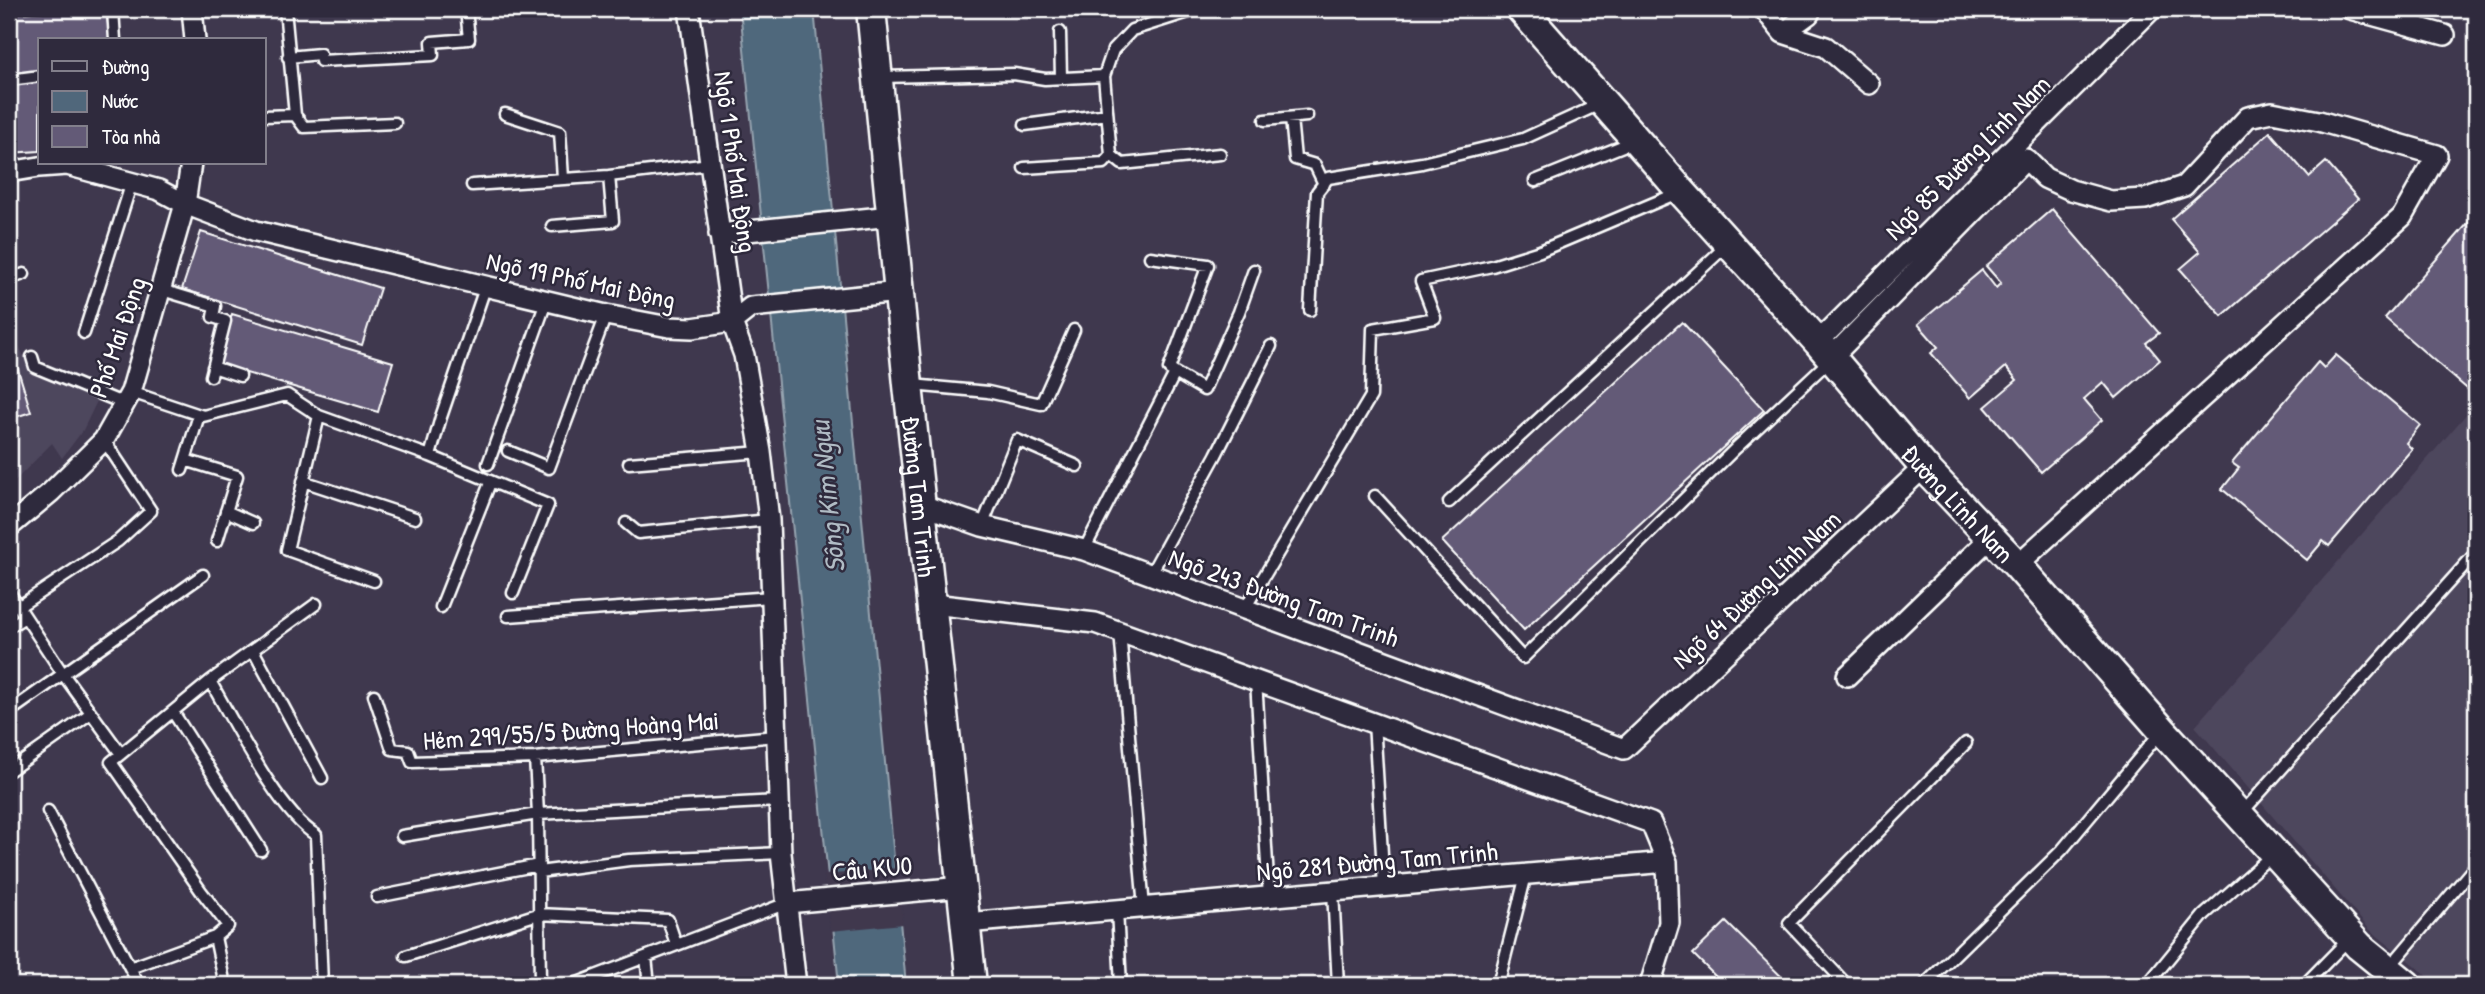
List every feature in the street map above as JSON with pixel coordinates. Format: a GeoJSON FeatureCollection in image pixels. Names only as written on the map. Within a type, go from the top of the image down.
{"type":"FeatureCollection","features":[{"type":"Feature","properties":{"kind":"main road","name":"Đường Tam Trinh"},"geometry":{"type":"LineString","coordinates":[[871,9],[972,985]]}},
{"type":"Feature","properties":{"kind":"main road","name":"Đường Lĩnh Nam"},"geometry":{"type":"LineString","coordinates":[[1521,9],[1824,350],[1924,467],[2017,565],[2162,730],[2359,946],[2397,977]]}},
{"type":"Feature","properties":{"kind":"street"},"geometry":{"type":"LineString","coordinates":[[192,9],[195,38]]}},
{"type":"Feature","properties":{"kind":"street","name":"Ngõ 1 Phố Mai Động"},"geometry":{"type":"LineString","coordinates":[[689,9],[732,322]]}},
{"type":"Feature","properties":{"kind":"street"},"geometry":{"type":"LineString","coordinates":[[1763,9],[1783,33],[1826,47],[1869,84]]}},
{"type":"Feature","properties":{"kind":"street"},"geometry":{"type":"LineString","coordinates":[[1783,33],[1809,14],[1811,9]]}},
{"type":"Feature","properties":{"kind":"street","name":"Ngõ 85 Đường Lĩnh Nam"},"geometry":{"type":"LineString","coordinates":[[1824,350],[2152,9]]}},
{"type":"Feature","properties":{"kind":"street"},"geometry":{"type":"LineString","coordinates":[[2350,9],[2445,35]]}},
{"type":"Feature","properties":{"kind":"street"},"geometry":{"type":"LineString","coordinates":[[1824,350],[2026,159],[2045,178],[2071,190],[2111,201],[2145,199],[2184,186],[2248,117],[2272,112],[2319,121],[2437,155],[2402,217],[2017,565]]}},
{"type":"Feature","properties":{"kind":"street","name":"Phố Mai Động"},"geometry":{"type":"LineString","coordinates":[[9,527],[51,492],[104,440],[128,398],[162,290],[185,204],[191,164]]}},
{"type":"Feature","properties":{"kind":"street","name":"Ngõ 19 Phố Mai Động"},"geometry":{"type":"LineString","coordinates":[[9,172],[66,166],[159,190],[185,204],[256,231],[485,288],[606,316],[669,327],[692,328],[732,322],[751,307],[899,292]]}},
{"type":"Feature","properties":{"kind":"street"},"geometry":{"type":"LineString","coordinates":[[719,234],[891,216]]}},
{"type":"Feature","properties":{"kind":"street"},"geometry":{"type":"LineString","coordinates":[[732,322],[744,355],[761,452],[769,520],[781,853],[796,985]]}},
{"type":"Feature","properties":{"kind":"street","name":"Ngõ 64 Đường Lĩnh Nam"},"geometry":{"type":"LineString","coordinates":[[1624,750],[1924,467]]}},
{"type":"Feature","properties":{"kind":"street","name":"Ngõ 243 Đường Tam Trinh"},"geometry":{"type":"LineString","coordinates":[[922,505],[982,526],[1084,550],[1624,750]]}},
{"type":"Feature","properties":{"kind":"street"},"geometry":{"type":"LineString","coordinates":[[1847,676],[1991,537]]}},
{"type":"Feature","properties":{"kind":"street"},"geometry":{"type":"LineString","coordinates":[[933,604],[1095,623],[1651,823],[1667,863],[1670,923],[1650,985]]}},
{"type":"Feature","properties":{"kind":"street","name":"Ngõ 281 Đường Tam Trinh"},"geometry":{"type":"LineString","coordinates":[[967,923],[1667,863]]}},
{"type":"Feature","properties":{"kind":"street","name":"Cầu KU0"},"geometry":{"type":"LineString","coordinates":[[787,903],[962,887]]}},
{"type":"Feature","properties":{"kind":"lane"},"geometry":{"type":"LineString","coordinates":[[113,9],[115,38]]}},
{"type":"Feature","properties":{"kind":"lane"},"geometry":{"type":"LineString","coordinates":[[285,9],[295,115],[304,127],[395,123]]}},
{"type":"Feature","properties":{"kind":"lane"},"geometry":{"type":"LineString","coordinates":[[288,57],[320,54],[321,61],[433,55],[432,42],[469,39],[467,9]]}},
{"type":"Feature","properties":{"kind":"lane"},"geometry":{"type":"LineString","coordinates":[[1198,9],[1132,30],[1113,50],[1104,76],[1111,155],[1122,164],[1220,154]]}},
{"type":"Feature","properties":{"kind":"lane"},"geometry":{"type":"LineString","coordinates":[[1060,32],[1061,78]]}},
{"type":"Feature","properties":{"kind":"lane"},"geometry":{"type":"LineString","coordinates":[[877,77],[1014,74],[1045,79],[1104,76]]}},
{"type":"Feature","properties":{"kind":"lane"},"geometry":{"type":"LineString","coordinates":[[9,80],[38,76]]}},
{"type":"Feature","properties":{"kind":"lane"},"geometry":{"type":"LineString","coordinates":[[1310,310],[1317,192],[1328,178],[1422,163],[1523,139],[1602,102]]}},
{"type":"Feature","properties":{"kind":"lane"},"geometry":{"type":"LineString","coordinates":[[505,114],[560,132],[563,178]]}},
{"type":"Feature","properties":{"kind":"lane"},"geometry":{"type":"LineString","coordinates":[[1025,125],[1107,114]]}},
{"type":"Feature","properties":{"kind":"lane"},"geometry":{"type":"LineString","coordinates":[[266,116],[295,115]]}},
{"type":"Feature","properties":{"kind":"lane"},"geometry":{"type":"LineString","coordinates":[[1265,120],[1307,117]]}},
{"type":"Feature","properties":{"kind":"lane"},"geometry":{"type":"LineString","coordinates":[[1291,118],[1295,159],[1315,165],[1324,184]]}},
{"type":"Feature","properties":{"kind":"lane"},"geometry":{"type":"LineString","coordinates":[[1535,181],[1636,140]]}},
{"type":"Feature","properties":{"kind":"lane"},"geometry":{"type":"LineString","coordinates":[[1024,169],[1104,163],[1111,155]]}},
{"type":"Feature","properties":{"kind":"lane"},"geometry":{"type":"LineString","coordinates":[[472,185],[609,176],[710,164]]}},
{"type":"Feature","properties":{"kind":"lane"},"geometry":{"type":"LineString","coordinates":[[552,226],[613,221],[609,176]]}},
{"type":"Feature","properties":{"kind":"lane"},"geometry":{"type":"LineString","coordinates":[[84,333],[132,182]]}},
{"type":"Feature","properties":{"kind":"lane"},"geometry":{"type":"LineString","coordinates":[[1243,610],[1371,396],[1373,329],[1435,318],[1421,281],[1492,266],[1540,251],[1681,191]]}},
{"type":"Feature","properties":{"kind":"lane"},"geometry":{"type":"LineString","coordinates":[[1449,502],[1729,244]]}},
{"type":"Feature","properties":{"kind":"lane"},"geometry":{"type":"LineString","coordinates":[[1150,257],[1208,265],[1169,369],[1204,390],[1239,312],[1254,270]]}},
{"type":"Feature","properties":{"kind":"lane"},"geometry":{"type":"LineString","coordinates":[[9,279],[24,274]]}},
{"type":"Feature","properties":{"kind":"lane"},"geometry":{"type":"LineString","coordinates":[[430,456],[485,288]]}},
{"type":"Feature","properties":{"kind":"lane"},"geometry":{"type":"LineString","coordinates":[[162,290],[215,306],[213,317],[225,321],[212,372],[240,376]]}},
{"type":"Feature","properties":{"kind":"lane"},"geometry":{"type":"LineString","coordinates":[[488,464],[546,302]]}},
{"type":"Feature","properties":{"kind":"lane"},"geometry":{"type":"LineString","coordinates":[[508,451],[549,468],[606,316]]}},
{"type":"Feature","properties":{"kind":"lane"},"geometry":{"type":"LineString","coordinates":[[908,385],[988,392],[1041,404],[1074,331]]}},
{"type":"Feature","properties":{"kind":"lane"},"geometry":{"type":"LineString","coordinates":[[1149,575],[1216,455],[1271,345]]}},
{"type":"Feature","properties":{"kind":"lane"},"geometry":{"type":"LineString","coordinates":[[1375,496],[1522,658],[1736,448],[1824,350]]}},
{"type":"Feature","properties":{"kind":"lane"},"geometry":{"type":"LineString","coordinates":[[32,357],[35,368],[128,398],[203,416],[287,394],[319,416],[430,456],[548,505],[513,593]]}},
{"type":"Feature","properties":{"kind":"lane"},"geometry":{"type":"LineString","coordinates":[[1084,550],[1175,373]]}},
{"type":"Feature","properties":{"kind":"lane"},"geometry":{"type":"LineString","coordinates":[[199,415],[184,465],[237,476],[217,541]]}},
{"type":"Feature","properties":{"kind":"lane"},"geometry":{"type":"LineString","coordinates":[[319,416],[287,550],[374,581]]}},
{"type":"Feature","properties":{"kind":"lane"},"geometry":{"type":"LineString","coordinates":[[19,607],[118,541],[151,511],[104,440]]}},
{"type":"Feature","properties":{"kind":"lane"},"geometry":{"type":"LineString","coordinates":[[982,526],[1017,440],[1077,466]]}},
{"type":"Feature","properties":{"kind":"lane"},"geometry":{"type":"LineString","coordinates":[[629,463],[761,452]]}},
{"type":"Feature","properties":{"kind":"lane"},"geometry":{"type":"LineString","coordinates":[[303,481],[415,518]]}},
{"type":"Feature","properties":{"kind":"lane"},"geometry":{"type":"LineString","coordinates":[[441,607],[490,483]]}},
{"type":"Feature","properties":{"kind":"lane"},"geometry":{"type":"LineString","coordinates":[[226,511],[253,523]]}},
{"type":"Feature","properties":{"kind":"lane"},"geometry":{"type":"LineString","coordinates":[[626,523],[638,533],[769,520]]}},
{"type":"Feature","properties":{"kind":"lane"},"geometry":{"type":"LineString","coordinates":[[2240,815],[2472,556]]}},
{"type":"Feature","properties":{"kind":"lane"},"geometry":{"type":"LineString","coordinates":[[9,712],[202,575]]}},
{"type":"Feature","properties":{"kind":"lane"},"geometry":{"type":"LineString","coordinates":[[9,592],[63,674],[121,754]]}},
{"type":"Feature","properties":{"kind":"lane"},"geometry":{"type":"LineString","coordinates":[[508,616],[773,597]]}},
{"type":"Feature","properties":{"kind":"lane"},"geometry":{"type":"LineString","coordinates":[[130,968],[215,937],[228,926],[193,881],[111,761],[210,681],[316,604]]}},
{"type":"Feature","properties":{"kind":"lane"},"geometry":{"type":"LineString","coordinates":[[9,627],[25,617]]}},
{"type":"Feature","properties":{"kind":"lane"},"geometry":{"type":"LineString","coordinates":[[1120,632],[1144,908]]}},
{"type":"Feature","properties":{"kind":"lane"},"geometry":{"type":"LineString","coordinates":[[253,650],[322,778]]}},
{"type":"Feature","properties":{"kind":"lane"},"geometry":{"type":"LineString","coordinates":[[1256,679],[1269,897]]}},
{"type":"Feature","properties":{"kind":"lane"},"geometry":{"type":"LineString","coordinates":[[210,681],[275,790],[304,827],[316,835],[322,985]]}},
{"type":"Feature","properties":{"kind":"lane","name":"Hẻm 299/55/5 Đường Hoàng Mai"},"geometry":{"type":"LineString","coordinates":[[374,695],[392,749],[408,751],[412,762],[535,758],[776,736]]}},
{"type":"Feature","properties":{"kind":"lane"},"geometry":{"type":"LineString","coordinates":[[173,712],[261,850]]}},
{"type":"Feature","properties":{"kind":"lane"},"geometry":{"type":"LineString","coordinates":[[9,771],[91,713]]}},
{"type":"Feature","properties":{"kind":"lane"},"geometry":{"type":"LineString","coordinates":[[1374,722],[1384,887]]}},
{"type":"Feature","properties":{"kind":"lane"},"geometry":{"type":"LineString","coordinates":[[1924,985],[2062,850],[2162,730]]}},
{"type":"Feature","properties":{"kind":"lane"},"geometry":{"type":"LineString","coordinates":[[1847,985],[1789,923],[1966,743]]}},
{"type":"Feature","properties":{"kind":"lane"},"geometry":{"type":"LineString","coordinates":[[535,758],[540,985]]}},
{"type":"Feature","properties":{"kind":"lane"},"geometry":{"type":"LineString","coordinates":[[402,836],[538,814],[779,801]]}},
{"type":"Feature","properties":{"kind":"lane"},"geometry":{"type":"LineString","coordinates":[[48,811],[139,985]]}},
{"type":"Feature","properties":{"kind":"lane"},"geometry":{"type":"LineString","coordinates":[[2147,985],[2204,915],[2275,852]]}},
{"type":"Feature","properties":{"kind":"lane"},"geometry":{"type":"LineString","coordinates":[[377,897],[539,868],[629,860],[781,853]]}},
{"type":"Feature","properties":{"kind":"lane"},"geometry":{"type":"LineString","coordinates":[[2397,977],[2476,865]]}},
{"type":"Feature","properties":{"kind":"lane"},"geometry":{"type":"LineString","coordinates":[[1498,985],[1526,875]]}},
{"type":"Feature","properties":{"kind":"lane"},"geometry":{"type":"LineString","coordinates":[[1333,891],[1338,985]]}},
{"type":"Feature","properties":{"kind":"lane"},"geometry":{"type":"LineString","coordinates":[[572,985],[787,903]]}},
{"type":"Feature","properties":{"kind":"lane"},"geometry":{"type":"LineString","coordinates":[[1117,910],[1121,985]]}},
{"type":"Feature","properties":{"kind":"lane"},"geometry":{"type":"LineString","coordinates":[[406,956],[538,914],[668,920],[676,944]]}},
{"type":"Feature","properties":{"kind":"lane"},"geometry":{"type":"LineString","coordinates":[[2304,985],[2351,936]]}},
{"type":"Feature","properties":{"kind":"lane"},"geometry":{"type":"LineString","coordinates":[[215,937],[225,985]]}},
{"type":"Feature","properties":{"kind":"lane"},"geometry":{"type":"LineString","coordinates":[[646,957],[649,985]]}},
{"type":"Feature","properties":{"kind":"shaded area"},"geometry":{"type":"Polygon","coordinates":[[[19,346],[30,370],[99,397],[83,430],[62,458],[52,443],[9,487],[9,349],[19,346]]]}},
{"type":"Feature","properties":{"kind":"shaded area"},"geometry":{"type":"Polygon","coordinates":[[[2476,403],[2476,985],[2439,985],[2370,930],[2195,726],[2476,403]]]}},
{"type":"Feature","properties":{"kind":"water","name":"Sông Kim Ngưu"},"geometry":{"type":"Polygon","coordinates":[[[740,9],[814,9],[906,985],[839,985],[740,9]]]}},
{"type":"Feature","properties":{"kind":"pier"},"geometry":{"type":"Polygon","coordinates":[[[898,868],[903,924],[830,931],[824,875],[898,868]]]}},
{"type":"Feature","properties":{"kind":"building"},"geometry":{"type":"Polygon","coordinates":[[[106,9],[110,38],[38,38],[38,73],[9,76],[9,14],[106,9]]]}},
{"type":"Feature","properties":{"kind":"building"},"geometry":{"type":"Polygon","coordinates":[[[38,81],[38,151],[9,153],[9,83],[38,81]]]}},
{"type":"Feature","properties":{"kind":"building"},"geometry":{"type":"Polygon","coordinates":[[[2270,132],[2309,177],[2326,162],[2358,199],[2222,316],[2180,269],[2200,252],[2171,219],[2270,132]]]}},
{"type":"Feature","properties":{"kind":"building"},"geometry":{"type":"Polygon","coordinates":[[[2052,209],[2159,333],[2146,343],[2160,360],[2116,398],[2103,382],[2084,399],[2102,420],[2041,472],[1985,407],[2017,380],[2006,367],[1970,398],[1931,353],[1938,347],[1918,324],[1982,270],[1996,288],[2001,283],[1986,266],[2052,209]]]}},
{"type":"Feature","properties":{"kind":"building"},"geometry":{"type":"Polygon","coordinates":[[[2476,214],[2476,389],[2473,394],[2385,318],[2476,214]]]}},
{"type":"Feature","properties":{"kind":"building"},"geometry":{"type":"Polygon","coordinates":[[[201,232],[380,288],[362,345],[182,289],[201,232]]]}},
{"type":"Feature","properties":{"kind":"building"},"geometry":{"type":"Polygon","coordinates":[[[232,314],[393,362],[378,412],[216,364],[232,314]]]}},
{"type":"Feature","properties":{"kind":"building"},"geometry":{"type":"Polygon","coordinates":[[[1682,322],[1764,410],[1524,630],[1442,541],[1682,322]]]}},
{"type":"Feature","properties":{"kind":"building"},"geometry":{"type":"Polygon","coordinates":[[[2336,355],[2420,425],[2406,443],[2412,449],[2329,546],[2323,541],[2307,560],[2222,489],[2239,468],[2232,463],[2318,362],[2324,368],[2336,355]]]}},
{"type":"Feature","properties":{"kind":"building"},"geometry":{"type":"Polygon","coordinates":[[[16,363],[31,412],[9,419],[9,365],[16,363]]]}},
{"type":"Feature","properties":{"kind":"building"},"geometry":{"type":"Polygon","coordinates":[[[1726,922],[1790,985],[1724,985],[1693,954],[1726,922]]]}}]}
